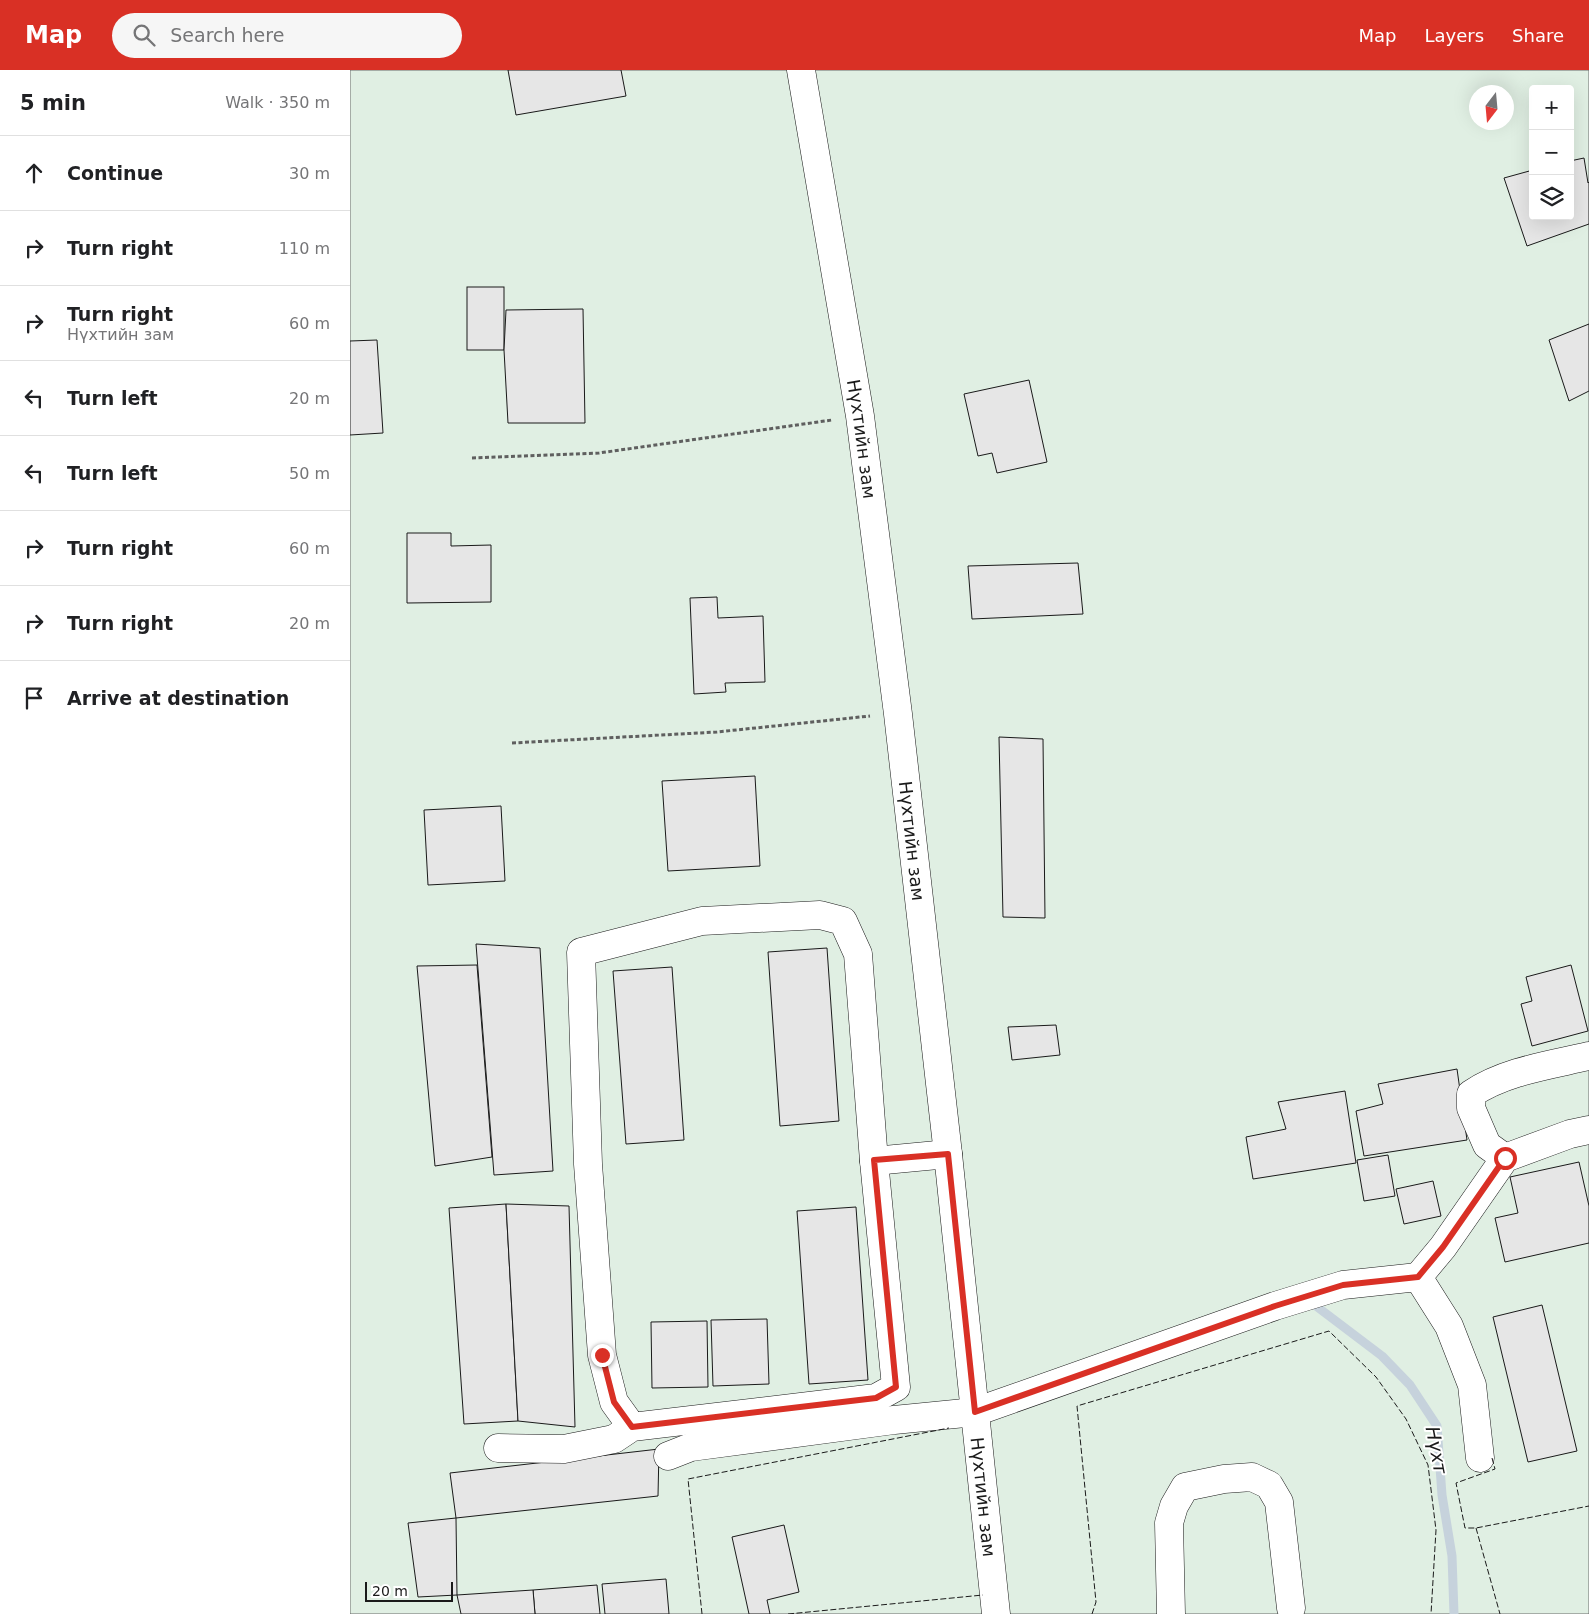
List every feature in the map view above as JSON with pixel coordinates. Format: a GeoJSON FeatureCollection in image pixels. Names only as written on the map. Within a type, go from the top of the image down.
{"type":"FeatureCollection","features":[{"type":"Feature","properties":{"kind":"street","name":"Нүхтийн зам"},"geometry":{"type":"LineString","coordinates":[[801,70],[860,416],[898,714],[948,1154],[996,1614]]}},
{"type":"Feature","properties":{"kind":"street"},"geometry":{"type":"LineString","coordinates":[[498,1448],[564,1450],[614,1440],[632,1427],[876,1398],[896,1387],[874,1160],[858,954],[843,921],[820,916],[702,921],[581,952],[588,1164],[602,1355],[614,1402],[632,1427]]}},
{"type":"Feature","properties":{"kind":"street"},"geometry":{"type":"LineString","coordinates":[[1505,1158],[1487,1145],[1471,1108],[1471,1094],[1482,1086],[1522,1072],[1589,1056]]}},
{"type":"Feature","properties":{"kind":"street"},"geometry":{"type":"LineString","coordinates":[[668,1456],[690,1447],[894,1420],[975,1412],[1275,1306],[1343,1285],[1418,1277],[1443,1247],[1505,1158],[1570,1134],[1589,1130]]}},
{"type":"Feature","properties":{"kind":"street"},"geometry":{"type":"LineString","coordinates":[[874,1160],[948,1154]]}},
{"type":"Feature","properties":{"kind":"street"},"geometry":{"type":"LineString","coordinates":[[1418,1277],[1449,1326],[1472,1385],[1480,1458]]}},
{"type":"Feature","properties":{"kind":"street"},"geometry":{"type":"LineString","coordinates":[[1171,1614],[1169,1523],[1174,1506],[1185,1487],[1224,1479],[1252,1477],[1269,1485],[1279,1502],[1291,1608]]}},
{"type":"Feature","properties":{"kind":"path"},"geometry":{"type":"LineString","coordinates":[[472,458],[598,453],[860,416]]}},
{"type":"Feature","properties":{"kind":"path"},"geometry":{"type":"LineString","coordinates":[[512,742],[717,732],[898,714]]}},
{"type":"Feature","properties":{"kind":"green space"},"geometry":{"type":"Polygon","coordinates":[[[350,70],[1589,70],[1589,1614],[350,1614],[350,70]]]}},
{"type":"Feature","properties":{"kind":"building"},"geometry":{"type":"Polygon","coordinates":[[[508,70],[621,70],[626,96],[516,115],[508,70]]]}},
{"type":"Feature","properties":{"kind":"building"},"geometry":{"type":"Polygon","coordinates":[[[1584,158],[1589,182],[1589,224],[1527,246],[1504,178],[1529,171],[1529,220],[1574,220],[1574,160],[1584,158]]]}},
{"type":"Feature","properties":{"kind":"building"},"geometry":{"type":"Polygon","coordinates":[[[467,287],[504,287],[504,350],[467,350],[467,287]]]}},
{"type":"Feature","properties":{"kind":"building"},"geometry":{"type":"Polygon","coordinates":[[[583,309],[585,423],[508,423],[504,350],[506,310],[583,309]]]}},
{"type":"Feature","properties":{"kind":"building"},"geometry":{"type":"Polygon","coordinates":[[[1589,324],[1589,391],[1569,401],[1549,340],[1589,324]]]}},
{"type":"Feature","properties":{"kind":"building"},"geometry":{"type":"Polygon","coordinates":[[[377,340],[383,433],[350,435],[350,341],[377,340]]]}},
{"type":"Feature","properties":{"kind":"building"},"geometry":{"type":"Polygon","coordinates":[[[1029,380],[1047,462],[997,473],[992,453],[978,456],[964,394],[1029,380]]]}},
{"type":"Feature","properties":{"kind":"building"},"geometry":{"type":"Polygon","coordinates":[[[407,533],[451,533],[451,546],[491,545],[491,602],[407,603],[407,533]]]}},
{"type":"Feature","properties":{"kind":"building"},"geometry":{"type":"Polygon","coordinates":[[[1078,563],[1083,614],[972,619],[968,566],[1078,563]]]}},
{"type":"Feature","properties":{"kind":"building"},"geometry":{"type":"Polygon","coordinates":[[[717,597],[718,618],[763,616],[765,682],[725,683],[726,692],[694,694],[690,598],[717,597]]]}},
{"type":"Feature","properties":{"kind":"building"},"geometry":{"type":"Polygon","coordinates":[[[999,737],[1043,739],[1045,918],[1003,917],[999,737]]]}},
{"type":"Feature","properties":{"kind":"building"},"geometry":{"type":"Polygon","coordinates":[[[755,776],[760,866],[668,871],[662,781],[755,776]]]}},
{"type":"Feature","properties":{"kind":"building"},"geometry":{"type":"Polygon","coordinates":[[[501,806],[505,881],[428,885],[424,810],[501,806]]]}},
{"type":"Feature","properties":{"kind":"building"},"geometry":{"type":"Polygon","coordinates":[[[476,944],[540,948],[553,1171],[494,1175],[476,944]]]}},
{"type":"Feature","properties":{"kind":"building"},"geometry":{"type":"Polygon","coordinates":[[[827,948],[839,1121],[780,1126],[768,952],[827,948]]]}},
{"type":"Feature","properties":{"kind":"building"},"geometry":{"type":"Polygon","coordinates":[[[477,965],[492,1157],[435,1166],[417,966],[477,965]]]}},
{"type":"Feature","properties":{"kind":"building"},"geometry":{"type":"Polygon","coordinates":[[[1571,965],[1588,1031],[1532,1046],[1521,1004],[1532,1001],[1526,977],[1571,965]]]}},
{"type":"Feature","properties":{"kind":"building"},"geometry":{"type":"Polygon","coordinates":[[[672,967],[684,1140],[626,1144],[613,971],[672,967]]]}},
{"type":"Feature","properties":{"kind":"building"},"geometry":{"type":"Polygon","coordinates":[[[1056,1025],[1060,1055],[1012,1060],[1008,1027],[1056,1025]]]}},
{"type":"Feature","properties":{"kind":"building"},"geometry":{"type":"Polygon","coordinates":[[[1457,1069],[1467,1140],[1364,1156],[1356,1111],[1383,1104],[1378,1084],[1457,1069]]]}},
{"type":"Feature","properties":{"kind":"building"},"geometry":{"type":"Polygon","coordinates":[[[1345,1091],[1356,1163],[1253,1179],[1246,1137],[1286,1129],[1278,1102],[1345,1091]]]}},
{"type":"Feature","properties":{"kind":"building"},"geometry":{"type":"Polygon","coordinates":[[[1388,1155],[1395,1196],[1364,1201],[1357,1160],[1388,1155]]]}},
{"type":"Feature","properties":{"kind":"building"},"geometry":{"type":"Polygon","coordinates":[[[1579,1162],[1589,1206],[1589,1243],[1505,1262],[1495,1218],[1518,1213],[1510,1177],[1579,1162]]]}},
{"type":"Feature","properties":{"kind":"building"},"geometry":{"type":"Polygon","coordinates":[[[1433,1181],[1441,1216],[1404,1224],[1396,1189],[1433,1181]]]}},
{"type":"Feature","properties":{"kind":"building"},"geometry":{"type":"Polygon","coordinates":[[[506,1204],[518,1421],[464,1424],[449,1208],[506,1204]]]}},
{"type":"Feature","properties":{"kind":"building"},"geometry":{"type":"Polygon","coordinates":[[[506,1204],[569,1206],[575,1427],[518,1421],[506,1204]]]}},
{"type":"Feature","properties":{"kind":"building"},"geometry":{"type":"Polygon","coordinates":[[[856,1207],[868,1380],[809,1384],[797,1211],[856,1207]]]}},
{"type":"Feature","properties":{"kind":"building"},"geometry":{"type":"Polygon","coordinates":[[[1542,1305],[1577,1451],[1528,1462],[1493,1317],[1542,1305]]]}},
{"type":"Feature","properties":{"kind":"building"},"geometry":{"type":"Polygon","coordinates":[[[767,1319],[769,1384],[713,1386],[711,1320],[767,1319]]]}},
{"type":"Feature","properties":{"kind":"building"},"geometry":{"type":"Polygon","coordinates":[[[707,1321],[708,1387],[652,1388],[651,1322],[707,1321]]]}},
{"type":"Feature","properties":{"kind":"building"},"geometry":{"type":"Polygon","coordinates":[[[659,1449],[658,1496],[456,1518],[450,1473],[659,1449]]]}},
{"type":"Feature","properties":{"kind":"building"},"geometry":{"type":"Polygon","coordinates":[[[456,1518],[457,1595],[418,1597],[408,1523],[456,1518]]]}},
{"type":"Feature","properties":{"kind":"building"},"geometry":{"type":"Polygon","coordinates":[[[784,1525],[799,1592],[767,1600],[770,1614],[749,1614],[732,1537],[784,1525]]]}},
{"type":"Feature","properties":{"kind":"building"},"geometry":{"type":"Polygon","coordinates":[[[666,1579],[669,1614],[605,1614],[602,1584],[666,1579]]]}},
{"type":"Feature","properties":{"kind":"building"},"geometry":{"type":"Polygon","coordinates":[[[597,1585],[600,1614],[535,1614],[533,1590],[597,1585]]]}},
{"type":"Feature","properties":{"kind":"building"},"geometry":{"type":"Polygon","coordinates":[[[533,1590],[535,1614],[461,1614],[457,1595],[533,1590]]]}},
{"type":"Feature","properties":{"kind":"waterway","name":"Нүхт"},"geometry":{"type":"LineString","coordinates":[[1316,1306],[1382,1356],[1410,1385],[1437,1426],[1442,1495],[1452,1556],[1454,1614]]}},
{"type":"Feature","properties":{"kind":"fence"},"geometry":{"type":"LineString","coordinates":[[1092,1614],[1096,1602],[1077,1406],[1329,1331],[1376,1377],[1406,1419],[1428,1465],[1436,1530],[1431,1614]]}},
{"type":"Feature","properties":{"kind":"fence"},"geometry":{"type":"LineString","coordinates":[[702,1614],[688,1479],[949,1428]]}},
{"type":"Feature","properties":{"kind":"fence"},"geometry":{"type":"LineString","coordinates":[[1492,1458],[1495,1469],[1456,1483],[1465,1528],[1476,1528],[1589,1506]]}},
{"type":"Feature","properties":{"kind":"fence"},"geometry":{"type":"LineString","coordinates":[[1476,1528],[1500,1614]]}},
{"type":"Feature","properties":{"kind":"fence"},"geometry":{"type":"LineString","coordinates":[[788,1614],[983,1595]]}},
{"type":"Feature","properties":{"kind":"route"},"geometry":{"type":"LineString","coordinates":[[602,1355],[614,1402],[632,1427],[876,1398],[896,1387],[874,1160],[948,1154],[975,1412],[1275,1306],[1343,1285],[1418,1277],[1443,1247],[1505,1158]]}}]}
